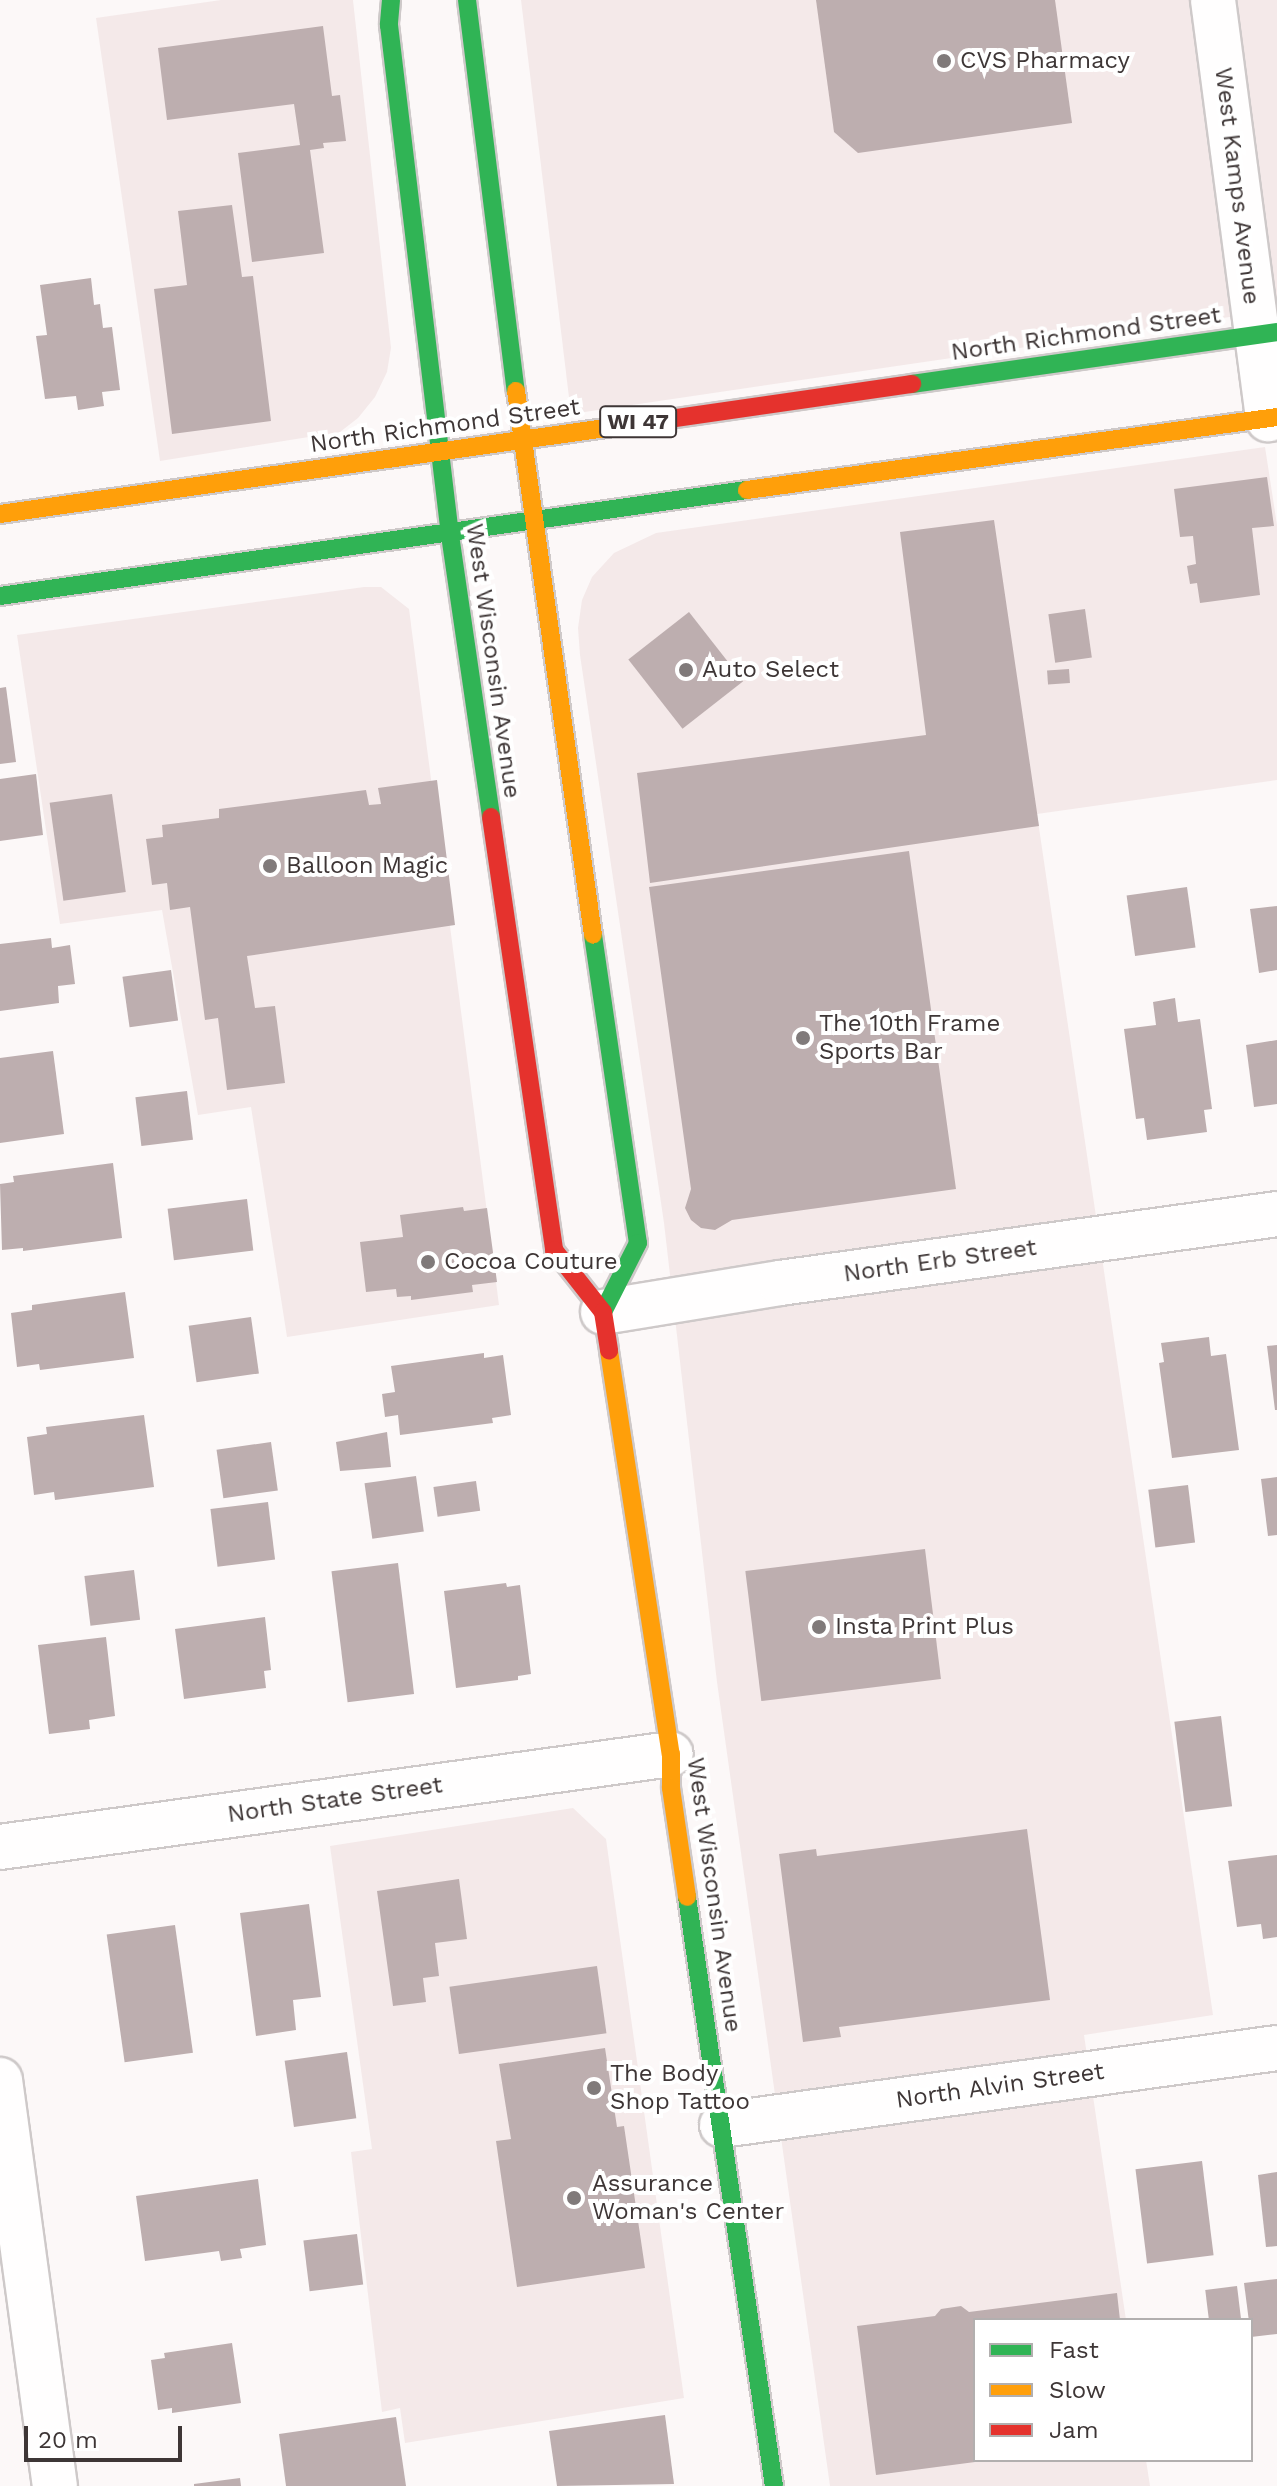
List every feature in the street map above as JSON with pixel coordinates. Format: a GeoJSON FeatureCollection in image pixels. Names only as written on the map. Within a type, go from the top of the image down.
{"type":"FeatureCollection","features":[{"type":"Feature","properties":{"kind":"main road","name":"West Wisconsin Avenue"},"geometry":{"type":"LineString","coordinates":[[391,0],[389,25],[450,535],[554,1250],[603,1312],[671,1754],[671,1788],[774,2486]]}},
{"type":"Feature","properties":{"kind":"main road"},"geometry":{"type":"LineString","coordinates":[[467,0],[532,523],[638,1243],[603,1312]]}},
{"type":"Feature","properties":{"kind":"main road","name":"North Richmond Street"},"geometry":{"type":"LineString","coordinates":[[0,514],[1266,333]]}},
{"type":"Feature","properties":{"kind":"main road"},"geometry":{"type":"LineString","coordinates":[[0,596],[450,535],[892,468],[1273,418]]}},
{"type":"Feature","properties":{"kind":"street","name":"West Kamps Avenue"},"geometry":{"type":"LineString","coordinates":[[1213,0],[1266,333],[1273,418]]}},
{"type":"Feature","properties":{"kind":"street","name":"North Erb Street"},"geometry":{"type":"LineString","coordinates":[[603,1312],[795,1281],[1277,1214]]}},
{"type":"Feature","properties":{"kind":"street","name":"North State Street"},"geometry":{"type":"LineString","coordinates":[[0,1847],[671,1754]]}},
{"type":"Feature","properties":{"kind":"street","name":"North Alvin Street"},"geometry":{"type":"LineString","coordinates":[[722,2125],[1277,2048]]}},
{"type":"Feature","properties":{"kind":"street"},"geometry":{"type":"LineString","coordinates":[[0,2080],[55,2486]]}},
{"type":"Feature","properties":{"kind":"shaded area"},"geometry":{"type":"Polygon","coordinates":[[[221,0],[353,0],[391,348],[387,372],[375,397],[358,418],[340,432],[160,461],[96,18],[221,0]]]}},
{"type":"Feature","properties":{"kind":"shaded area"},"geometry":{"type":"Polygon","coordinates":[[[521,0],[1277,0],[1277,310],[571,414],[521,0]]]}},
{"type":"Feature","properties":{"kind":"shaded area"},"geometry":{"type":"Polygon","coordinates":[[[1265,447],[1277,525],[1277,780],[1037,814],[1213,2015],[1084,2035],[1126,2318],[973,2318],[973,2462],[1146,2462],[1150,2486],[830,2486],[717,1682],[664,1223],[580,655],[578,628],[582,600],[592,577],[614,553],[656,533],[1265,447]]]}},
{"type":"Feature","properties":{"kind":"shaded area"},"geometry":{"type":"Polygon","coordinates":[[[381,587],[409,609],[499,1305],[287,1337],[251,1107],[198,1115],[162,910],[60,924],[17,635],[381,587]]]}},
{"type":"Feature","properties":{"kind":"shaded area"},"geometry":{"type":"Polygon","coordinates":[[[573,1808],[606,1839],[684,2398],[405,2443],[400,2408],[382,2412],[351,2152],[372,2149],[330,1846],[573,1808]]]}},
{"type":"Feature","properties":{"kind":"building","name":"CVS Pharmacy"},"geometry":{"type":"Polygon","coordinates":[[[816,0],[1055,0],[1072,123],[858,153],[834,132],[816,0]]]}},
{"type":"Feature","properties":{"kind":"building"},"geometry":{"type":"Polygon","coordinates":[[[323,26],[332,96],[340,95],[346,141],[323,143],[324,148],[310,150],[324,253],[252,262],[238,153],[300,145],[294,104],[167,120],[158,48],[323,26]]]}},
{"type":"Feature","properties":{"kind":"building"},"geometry":{"type":"Polygon","coordinates":[[[232,205],[242,277],[253,276],[271,421],[172,434],[154,289],[187,285],[178,211],[232,205]]]}},
{"type":"Feature","properties":{"kind":"building"},"geometry":{"type":"Polygon","coordinates":[[[91,278],[94,305],[100,304],[103,328],[112,327],[120,390],[102,392],[104,406],[78,410],[76,396],[45,399],[36,336],[47,335],[40,285],[91,278]]]}},
{"type":"Feature","properties":{"kind":"building"},"geometry":{"type":"Polygon","coordinates":[[[1267,477],[1274,526],[1252,528],[1260,595],[1200,603],[1197,583],[1190,584],[1187,566],[1196,564],[1193,536],[1180,537],[1174,489],[1267,477]]]}},
{"type":"Feature","properties":{"kind":"building"},"geometry":{"type":"Polygon","coordinates":[[[994,520],[1039,826],[650,883],[637,773],[926,735],[900,532],[994,520]]]}},
{"type":"Feature","properties":{"kind":"building"},"geometry":{"type":"Polygon","coordinates":[[[1085,609],[1092,658],[1055,663],[1048,614],[1085,609]]]}},
{"type":"Feature","properties":{"kind":"building","name":"Auto Select"},"geometry":{"type":"Polygon","coordinates":[[[689,612],[743,681],[683,729],[628,659],[689,612]]]}},
{"type":"Feature","properties":{"kind":"building"},"geometry":{"type":"Polygon","coordinates":[[[1069,669],[1070,683],[1048,685],[1047,671],[1069,669]]]}},
{"type":"Feature","properties":{"kind":"building"},"geometry":{"type":"Polygon","coordinates":[[[6,687],[16,762],[0,764],[0,688],[6,687]]]}},
{"type":"Feature","properties":{"kind":"building"},"geometry":{"type":"Polygon","coordinates":[[[36,774],[43,835],[0,841],[0,779],[36,774]]]}},
{"type":"Feature","properties":{"kind":"building"},"geometry":{"type":"Polygon","coordinates":[[[437,780],[455,925],[247,956],[255,1008],[275,1006],[285,1083],[227,1090],[218,1018],[205,1020],[190,907],[170,910],[167,883],[152,885],[146,839],[163,837],[162,825],[219,818],[219,809],[366,790],[369,805],[381,804],[378,788],[437,780]]]}},
{"type":"Feature","properties":{"kind":"building"},"geometry":{"type":"Polygon","coordinates":[[[112,794],[126,892],[63,901],[50,803],[112,794]]]}},
{"type":"Feature","properties":{"kind":"building","name":"The 10th Frame Sports Bar"},"geometry":{"type":"Polygon","coordinates":[[[909,851],[956,1189],[732,1220],[715,1230],[701,1228],[691,1220],[685,1208],[691,1189],[649,887],[909,851]]]}},
{"type":"Feature","properties":{"kind":"building"},"geometry":{"type":"Polygon","coordinates":[[[1187,887],[1195,947],[1135,956],[1127,895],[1187,887]]]}},
{"type":"Feature","properties":{"kind":"building"},"geometry":{"type":"Polygon","coordinates":[[[1277,906],[1277,970],[1259,973],[1250,909],[1277,906]]]}},
{"type":"Feature","properties":{"kind":"building"},"geometry":{"type":"Polygon","coordinates":[[[51,938],[52,948],[70,945],[75,984],[58,986],[59,1003],[0,1011],[0,944],[51,938]]]}},
{"type":"Feature","properties":{"kind":"building"},"geometry":{"type":"Polygon","coordinates":[[[171,970],[178,1021],[130,1027],[122,977],[171,970]]]}},
{"type":"Feature","properties":{"kind":"building"},"geometry":{"type":"Polygon","coordinates":[[[1175,998],[1178,1022],[1200,1019],[1212,1109],[1204,1110],[1207,1132],[1147,1140],[1144,1118],[1136,1119],[1124,1029],[1156,1025],[1153,1002],[1175,998]]]}},
{"type":"Feature","properties":{"kind":"building"},"geometry":{"type":"Polygon","coordinates":[[[1277,1040],[1277,1104],[1254,1107],[1246,1045],[1277,1040]]]}},
{"type":"Feature","properties":{"kind":"building"},"geometry":{"type":"Polygon","coordinates":[[[53,1051],[64,1134],[0,1143],[0,1058],[53,1051]]]}},
{"type":"Feature","properties":{"kind":"building"},"geometry":{"type":"Polygon","coordinates":[[[187,1091],[193,1140],[141,1146],[135,1097],[187,1091]]]}},
{"type":"Feature","properties":{"kind":"building"},"geometry":{"type":"Polygon","coordinates":[[[113,1163],[122,1238],[23,1251],[23,1248],[2,1250],[0,1184],[14,1182],[13,1176],[113,1163]]]}},
{"type":"Feature","properties":{"kind":"building"},"geometry":{"type":"Polygon","coordinates":[[[247,1199],[253,1251],[174,1260],[168,1209],[247,1199]]]}},
{"type":"Feature","properties":{"kind":"building","name":"Cocoa Couture"},"geometry":{"type":"Polygon","coordinates":[[[463,1207],[464,1211],[487,1208],[497,1282],[472,1285],[473,1292],[411,1300],[411,1296],[397,1297],[396,1289],[366,1292],[360,1242],[403,1237],[400,1215],[463,1207]]]}},
{"type":"Feature","properties":{"kind":"building"},"geometry":{"type":"Polygon","coordinates":[[[125,1292],[134,1358],[40,1370],[39,1364],[17,1367],[11,1313],[32,1310],[32,1305],[125,1292]]]}},
{"type":"Feature","properties":{"kind":"building"},"geometry":{"type":"Polygon","coordinates":[[[251,1317],[259,1373],[197,1382],[189,1326],[251,1317]]]}},
{"type":"Feature","properties":{"kind":"building"},"geometry":{"type":"Polygon","coordinates":[[[1209,1337],[1211,1356],[1226,1354],[1239,1450],[1172,1458],[1159,1363],[1164,1362],[1161,1343],[1209,1337]]]}},
{"type":"Feature","properties":{"kind":"building"},"geometry":{"type":"Polygon","coordinates":[[[1277,1345],[1277,1410],[1275,1410],[1267,1346],[1277,1345]]]}},
{"type":"Feature","properties":{"kind":"building"},"geometry":{"type":"Polygon","coordinates":[[[484,1353],[484,1358],[503,1355],[511,1415],[492,1418],[493,1423],[400,1435],[398,1415],[385,1417],[382,1394],[395,1392],[391,1366],[484,1353]]]}},
{"type":"Feature","properties":{"kind":"building"},"geometry":{"type":"Polygon","coordinates":[[[144,1415],[154,1487],[55,1500],[54,1492],[34,1495],[27,1437],[47,1434],[46,1427],[144,1415]]]}},
{"type":"Feature","properties":{"kind":"building"},"geometry":{"type":"Polygon","coordinates":[[[387,1432],[391,1467],[340,1471],[336,1442],[387,1432]]]}},
{"type":"Feature","properties":{"kind":"building"},"geometry":{"type":"Polygon","coordinates":[[[271,1442],[278,1491],[223,1498],[217,1450],[271,1442]]]}},
{"type":"Feature","properties":{"kind":"building"},"geometry":{"type":"Polygon","coordinates":[[[416,1476],[424,1531],[372,1539],[365,1483],[416,1476]]]}},
{"type":"Feature","properties":{"kind":"building"},"geometry":{"type":"Polygon","coordinates":[[[1277,1477],[1277,1535],[1268,1536],[1261,1479],[1277,1477]]]}},
{"type":"Feature","properties":{"kind":"building"},"geometry":{"type":"Polygon","coordinates":[[[476,1481],[480,1511],[438,1517],[433,1487],[476,1481]]]}},
{"type":"Feature","properties":{"kind":"building"},"geometry":{"type":"Polygon","coordinates":[[[1188,1485],[1195,1543],[1155,1547],[1148,1490],[1188,1485]]]}},
{"type":"Feature","properties":{"kind":"building"},"geometry":{"type":"Polygon","coordinates":[[[268,1502],[275,1560],[218,1567],[210,1509],[268,1502]]]}},
{"type":"Feature","properties":{"kind":"building"},"geometry":{"type":"Polygon","coordinates":[[[925,1549],[941,1679],[761,1701],[745,1571],[925,1549]]]}},
{"type":"Feature","properties":{"kind":"building"},"geometry":{"type":"Polygon","coordinates":[[[398,1563],[414,1694],[348,1702],[331,1571],[398,1563]]]}},
{"type":"Feature","properties":{"kind":"building"},"geometry":{"type":"Polygon","coordinates":[[[134,1570],[140,1620],[90,1626],[84,1576],[134,1570]]]}},
{"type":"Feature","properties":{"kind":"building"},"geometry":{"type":"Polygon","coordinates":[[[506,1583],[507,1587],[520,1585],[531,1674],[518,1676],[518,1680],[456,1688],[444,1591],[506,1583]]]}},
{"type":"Feature","properties":{"kind":"building"},"geometry":{"type":"Polygon","coordinates":[[[265,1617],[271,1670],[264,1671],[266,1688],[184,1699],[175,1629],[265,1617]]]}},
{"type":"Feature","properties":{"kind":"building"},"geometry":{"type":"Polygon","coordinates":[[[106,1637],[115,1716],[89,1720],[90,1729],[49,1734],[38,1645],[106,1637]]]}},
{"type":"Feature","properties":{"kind":"building"},"geometry":{"type":"Polygon","coordinates":[[[1221,1716],[1232,1806],[1185,1812],[1174,1722],[1221,1716]]]}},
{"type":"Feature","properties":{"kind":"building"},"geometry":{"type":"Polygon","coordinates":[[[1027,1829],[1050,2000],[839,2027],[841,2037],[803,2042],[779,1854],[816,1849],[817,1856],[1027,1829]]]}},
{"type":"Feature","properties":{"kind":"building"},"geometry":{"type":"Polygon","coordinates":[[[1277,1855],[1277,1937],[1263,1939],[1261,1924],[1237,1927],[1228,1861],[1277,1855]]]}},
{"type":"Feature","properties":{"kind":"building"},"geometry":{"type":"Polygon","coordinates":[[[459,1879],[467,1939],[435,1943],[439,1976],[423,1978],[426,2002],[393,2006],[377,1891],[459,1879]]]}},
{"type":"Feature","properties":{"kind":"building"},"geometry":{"type":"Polygon","coordinates":[[[309,1904],[321,1997],[293,2000],[296,2030],[256,2036],[240,1913],[309,1904]]]}},
{"type":"Feature","properties":{"kind":"building"},"geometry":{"type":"Polygon","coordinates":[[[175,1925],[193,2053],[125,2062],[107,1935],[175,1925]]]}},
{"type":"Feature","properties":{"kind":"building"},"geometry":{"type":"Polygon","coordinates":[[[597,1966],[606,2033],[459,2054],[449,1987],[597,1966]]]}},
{"type":"Feature","properties":{"kind":"building"},"geometry":{"type":"Polygon","coordinates":[[[605,2048],[617,2127],[624,2126],[645,2268],[517,2287],[496,2141],[511,2139],[499,2064],[605,2048]]]}},
{"type":"Feature","properties":{"kind":"building"},"geometry":{"type":"Polygon","coordinates":[[[347,2052],[356,2118],[294,2127],[285,2061],[347,2052]]]}},
{"type":"Feature","properties":{"kind":"building"},"geometry":{"type":"Polygon","coordinates":[[[1202,2161],[1214,2255],[1147,2263],[1135,2169],[1202,2161]]]}},
{"type":"Feature","properties":{"kind":"building"},"geometry":{"type":"Polygon","coordinates":[[[1277,2172],[1277,2246],[1266,2247],[1258,2175],[1277,2172]]]}},
{"type":"Feature","properties":{"kind":"building"},"geometry":{"type":"Polygon","coordinates":[[[258,2179],[266,2245],[240,2249],[242,2258],[221,2261],[219,2251],[145,2261],[136,2196],[258,2179]]]}},
{"type":"Feature","properties":{"kind":"building"},"geometry":{"type":"Polygon","coordinates":[[[357,2234],[363,2285],[310,2291],[303,2241],[357,2234]]]}},
{"type":"Feature","properties":{"kind":"building"},"geometry":{"type":"Polygon","coordinates":[[[1277,2279],[1277,2334],[1253,2337],[1253,2318],[1249,2318],[1244,2283],[1277,2279]]]}},
{"type":"Feature","properties":{"kind":"building"},"geometry":{"type":"Polygon","coordinates":[[[1237,2286],[1241,2318],[1209,2318],[1205,2290],[1237,2286]]]}},
{"type":"Feature","properties":{"kind":"building"},"geometry":{"type":"Polygon","coordinates":[[[1117,2293],[1120,2318],[973,2318],[975,2462],[876,2475],[857,2326],[935,2316],[941,2309],[961,2306],[969,2312],[1117,2293]]]}},
{"type":"Feature","properties":{"kind":"building"},"geometry":{"type":"Polygon","coordinates":[[[232,2343],[241,2403],[172,2413],[172,2408],[158,2410],[151,2360],[165,2358],[164,2353],[232,2343]]]}},
{"type":"Feature","properties":{"kind":"building"},"geometry":{"type":"Polygon","coordinates":[[[665,2415],[674,2484],[557,2486],[549,2431],[665,2415]]]}},
{"type":"Feature","properties":{"kind":"building"},"geometry":{"type":"Polygon","coordinates":[[[396,2417],[406,2486],[286,2486],[279,2434],[396,2417]]]}},
{"type":"Feature","properties":{"kind":"building"},"geometry":{"type":"Polygon","coordinates":[[[240,2478],[241,2486],[194,2486],[194,2484],[240,2478]]]}},
{"type":"Feature","properties":{"kind":"traffic: fast"},"geometry":{"type":"LineString","coordinates":[[391,0],[389,25],[450,535],[491,817]]}},
{"type":"Feature","properties":{"kind":"traffic: fast"},"geometry":{"type":"LineString","coordinates":[[467,0],[516,391]]}},
{"type":"Feature","properties":{"kind":"traffic: fast"},"geometry":{"type":"LineString","coordinates":[[912,384],[1277,332]]}},
{"type":"Feature","properties":{"kind":"traffic: fast"},"geometry":{"type":"LineString","coordinates":[[0,596],[747,490]]}},
{"type":"Feature","properties":{"kind":"traffic: fast"},"geometry":{"type":"LineString","coordinates":[[593,935],[638,1243],[603,1312]]}},
{"type":"Feature","properties":{"kind":"traffic: fast"},"geometry":{"type":"LineString","coordinates":[[687,1897],[774,2486]]}},
{"type":"Feature","properties":{"kind":"traffic: slow"},"geometry":{"type":"LineString","coordinates":[[516,391],[593,935]]}},
{"type":"Feature","properties":{"kind":"traffic: slow"},"geometry":{"type":"LineString","coordinates":[[747,490],[1277,417]]}},
{"type":"Feature","properties":{"kind":"traffic: slow"},"geometry":{"type":"LineString","coordinates":[[0,514],[641,423]]}},
{"type":"Feature","properties":{"kind":"traffic: slow"},"geometry":{"type":"LineString","coordinates":[[609,1351],[671,1754],[671,1788],[687,1897]]}},
{"type":"Feature","properties":{"kind":"traffic: jam"},"geometry":{"type":"LineString","coordinates":[[641,423],[912,384]]}},
{"type":"Feature","properties":{"kind":"traffic: jam"},"geometry":{"type":"LineString","coordinates":[[491,817],[554,1250],[603,1312],[609,1351]]}},
{"type":"Feature","properties":{"kind":"place","name":"CVS Pharmacy"},"geometry":{"type":"Point","coordinates":[944,61]}},
{"type":"Feature","properties":{"kind":"place","name":"Auto Select"},"geometry":{"type":"Point","coordinates":[686,670]}},
{"type":"Feature","properties":{"kind":"place","name":"Balloon Magic"},"geometry":{"type":"Point","coordinates":[270,866]}},
{"type":"Feature","properties":{"kind":"place","name":"The 10th Frame Sports Bar"},"geometry":{"type":"Point","coordinates":[803,1038]}},
{"type":"Feature","properties":{"kind":"place","name":"Cocoa Couture"},"geometry":{"type":"Point","coordinates":[428,1262]}},
{"type":"Feature","properties":{"kind":"place","name":"Insta Print Plus"},"geometry":{"type":"Point","coordinates":[819,1627]}},
{"type":"Feature","properties":{"kind":"place","name":"The Body Shop Tattoo"},"geometry":{"type":"Point","coordinates":[594,2088]}},
{"type":"Feature","properties":{"kind":"place","name":"Assurance Woman's Center"},"geometry":{"type":"Point","coordinates":[574,2198]}}]}
